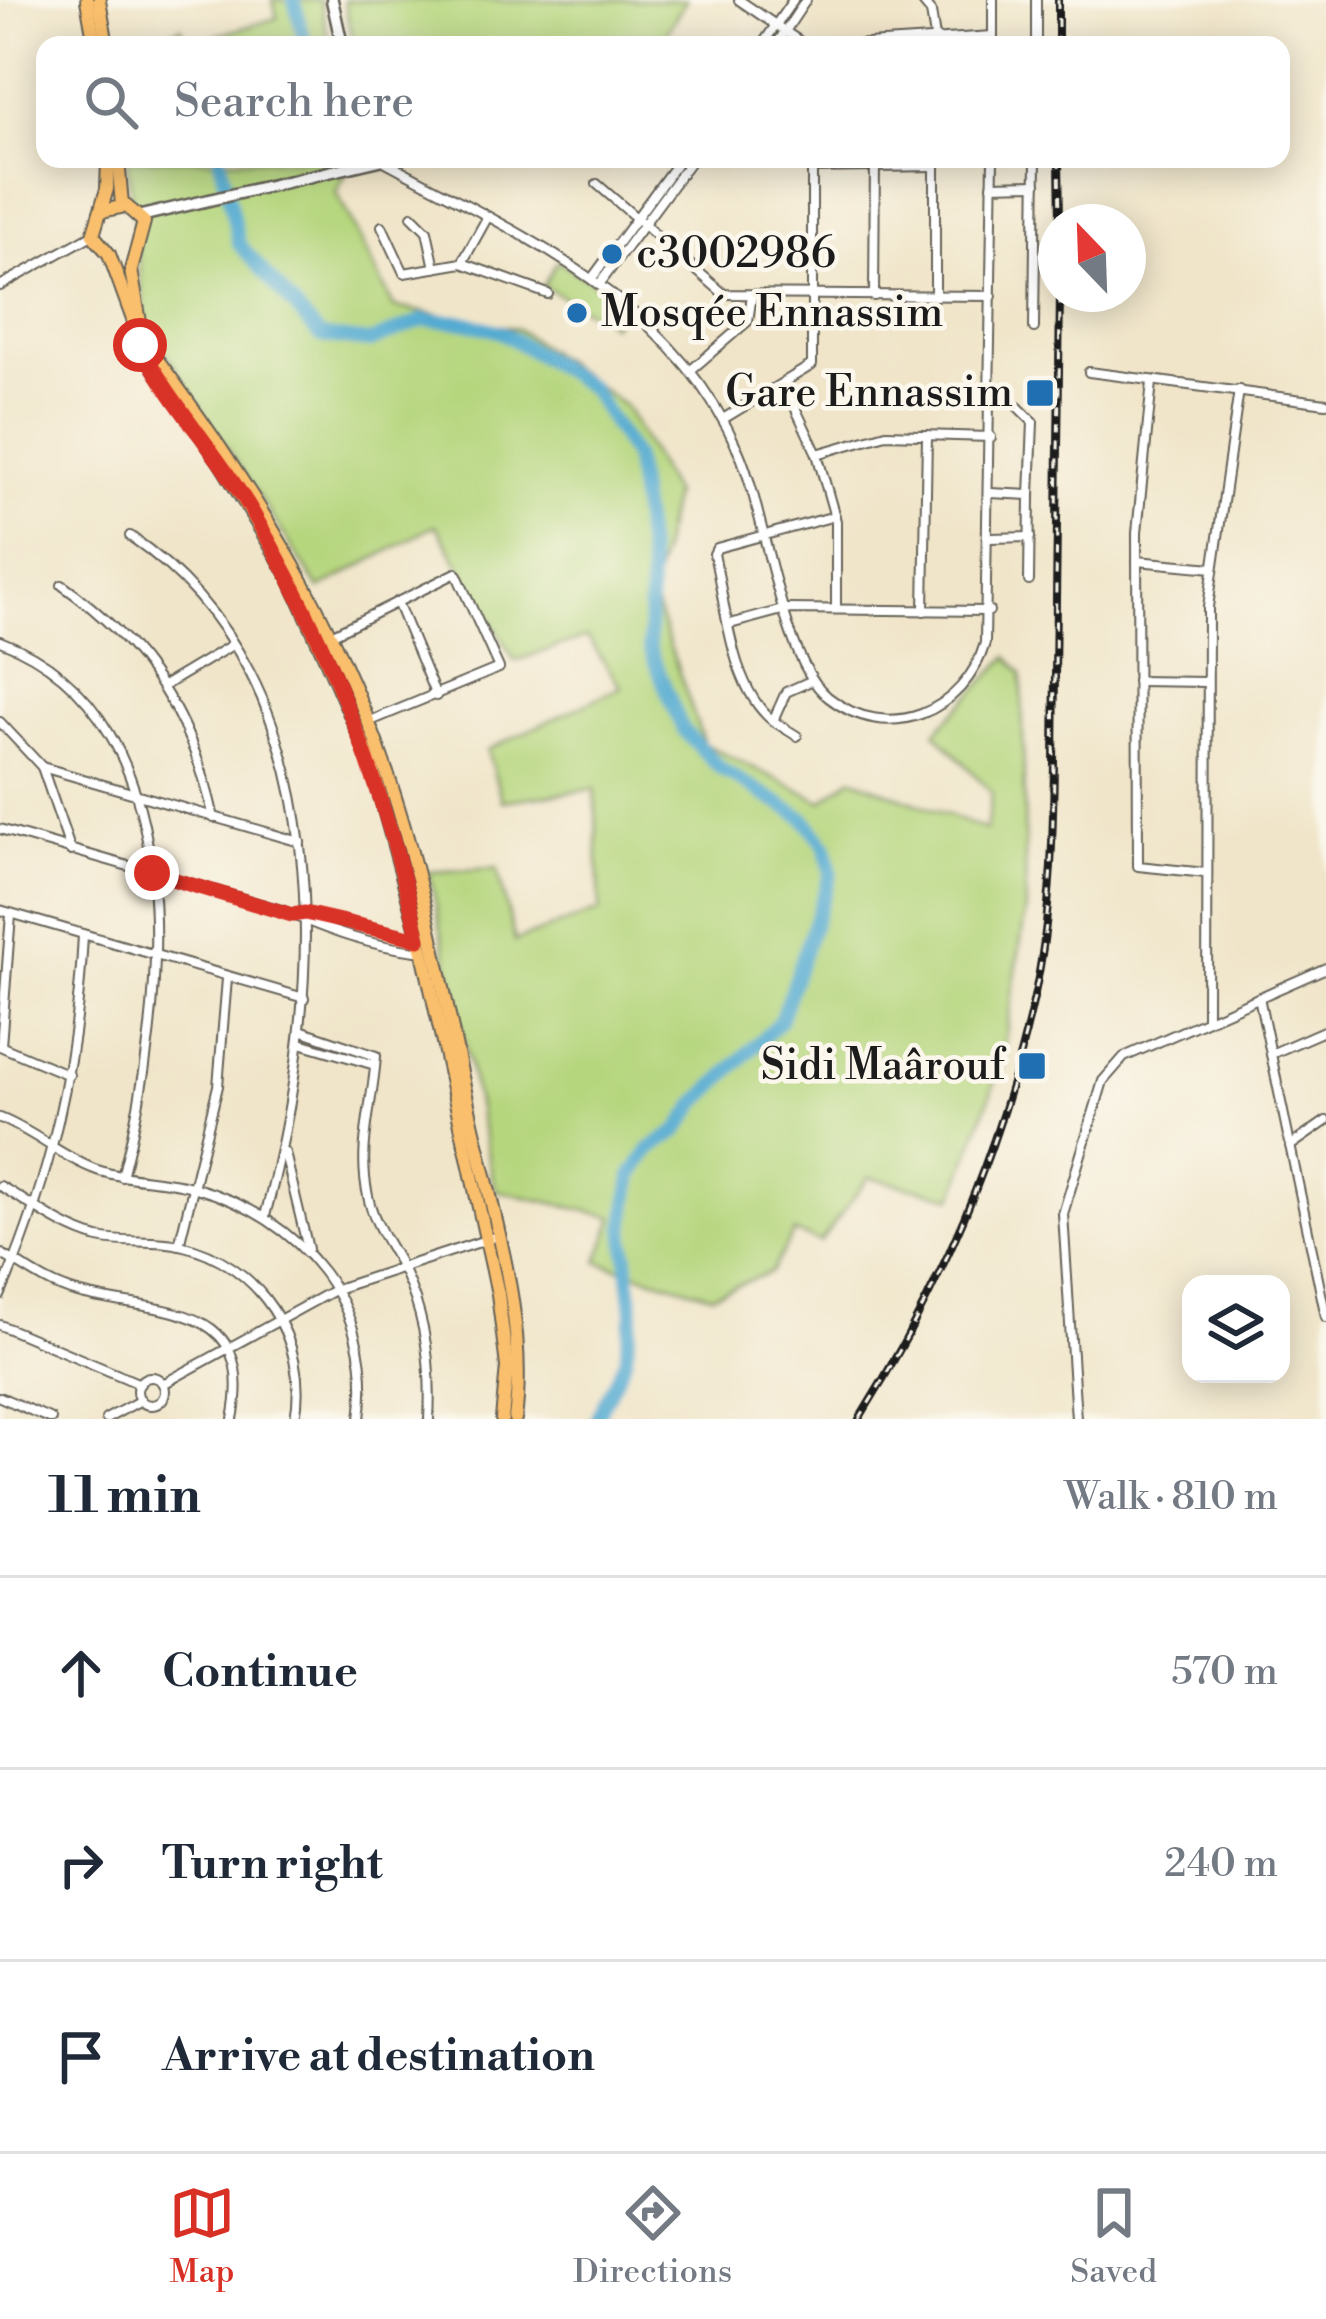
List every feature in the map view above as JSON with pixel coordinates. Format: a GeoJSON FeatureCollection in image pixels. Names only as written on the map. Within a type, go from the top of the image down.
{"type":"FeatureCollection","features":[{"type":"Feature","properties":{"kind":"main road"},"geometry":{"type":"LineString","coordinates":[[87,0],[93,36]]}},
{"type":"Feature","properties":{"kind":"main road"},"geometry":{"type":"LineString","coordinates":[[99,0],[105,36]]}},
{"type":"Feature","properties":{"kind":"main road"},"geometry":{"type":"LineString","coordinates":[[107,168],[102,211],[93,235],[109,254],[118,292],[147,358],[251,510],[317,633],[377,780],[426,945]]}},
{"type":"Feature","properties":{"kind":"main road"},"geometry":{"type":"LineString","coordinates":[[119,168],[122,205],[143,221],[131,287],[151,348],[262,508],[331,635],[402,818],[518,1357],[515,1419]]}},
{"type":"Feature","properties":{"kind":"main road"},"geometry":{"type":"LineString","coordinates":[[102,211],[122,205]]}},
{"type":"Feature","properties":{"kind":"main road"},"geometry":{"type":"LineString","coordinates":[[109,254],[124,256],[137,249]]}},
{"type":"Feature","properties":{"kind":"main road"},"geometry":{"type":"LineString","coordinates":[[492,1238],[507,1367],[502,1419]]}},
{"type":"Feature","properties":{"kind":"street"},"geometry":{"type":"LineString","coordinates":[[332,0],[340,36]]}},
{"type":"Feature","properties":{"kind":"street"},"geometry":{"type":"LineString","coordinates":[[739,0],[788,36]]}},
{"type":"Feature","properties":{"kind":"street"},"geometry":{"type":"LineString","coordinates":[[768,36],[793,0]]}},
{"type":"Feature","properties":{"kind":"street"},"geometry":{"type":"LineString","coordinates":[[784,34],[806,0]]}},
{"type":"Feature","properties":{"kind":"street"},"geometry":{"type":"LineString","coordinates":[[921,0],[931,12],[935,36]]}},
{"type":"Feature","properties":{"kind":"street"},"geometry":{"type":"LineString","coordinates":[[993,0],[993,36]]}},
{"type":"Feature","properties":{"kind":"street"},"geometry":{"type":"LineString","coordinates":[[1036,0],[1036,36]]}},
{"type":"Feature","properties":{"kind":"street"},"geometry":{"type":"LineString","coordinates":[[143,221],[350,168]]}},
{"type":"Feature","properties":{"kind":"street"},"geometry":{"type":"LineString","coordinates":[[399,168],[597,279],[656,329],[723,419],[746,471],[786,609],[813,680],[837,703],[873,718],[924,715],[971,678],[986,643],[993,168]]}},
{"type":"Feature","properties":{"kind":"street"},"geometry":{"type":"LineString","coordinates":[[597,279],[673,168]]}},
{"type":"Feature","properties":{"kind":"street"},"geometry":{"type":"LineString","coordinates":[[597,279],[685,168]]}},
{"type":"Feature","properties":{"kind":"street"},"geometry":{"type":"LineString","coordinates":[[723,419],[812,365],[812,168]]}},
{"type":"Feature","properties":{"kind":"street"},"geometry":{"type":"LineString","coordinates":[[874,296],[875,168]]}},
{"type":"Feature","properties":{"kind":"street"},"geometry":{"type":"LineString","coordinates":[[935,168],[935,296]]}},
{"type":"Feature","properties":{"kind":"street"},"geometry":{"type":"LineString","coordinates":[[1034,328],[1036,168]]}},
{"type":"Feature","properties":{"kind":"street"},"geometry":{"type":"LineString","coordinates":[[597,184],[716,290],[752,295],[992,296]]}},
{"type":"Feature","properties":{"kind":"street"},"geometry":{"type":"LineString","coordinates":[[992,184],[1036,184]]}},
{"type":"Feature","properties":{"kind":"street"},"geometry":{"type":"LineString","coordinates":[[412,216],[427,231],[436,268]]}},
{"type":"Feature","properties":{"kind":"street"},"geometry":{"type":"LineString","coordinates":[[463,263],[487,218]]}},
{"type":"Feature","properties":{"kind":"street"},"geometry":{"type":"LineString","coordinates":[[382,226],[404,273],[463,263],[548,294]]}},
{"type":"Feature","properties":{"kind":"street"},"geometry":{"type":"LineString","coordinates":[[0,286],[93,235]]}},
{"type":"Feature","properties":{"kind":"street"},"geometry":{"type":"LineString","coordinates":[[691,370],[748,321],[752,295]]}},
{"type":"Feature","properties":{"kind":"street"},"geometry":{"type":"LineString","coordinates":[[1089,372],[1326,404]]}},
{"type":"Feature","properties":{"kind":"street"},"geometry":{"type":"LineString","coordinates":[[1152,382],[1137,561],[1138,866],[1206,873]]}},
{"type":"Feature","properties":{"kind":"street"},"geometry":{"type":"LineString","coordinates":[[784,386],[817,454],[835,516],[836,608]]}},
{"type":"Feature","properties":{"kind":"street"},"geometry":{"type":"LineString","coordinates":[[1207,1018],[1206,682],[1214,568],[1239,390]]}},
{"type":"Feature","properties":{"kind":"street"},"geometry":{"type":"LineString","coordinates":[[1018,407],[1034,422],[1029,581]]}},
{"type":"Feature","properties":{"kind":"street"},"geometry":{"type":"LineString","coordinates":[[817,454],[867,436],[991,437]]}},
{"type":"Feature","properties":{"kind":"street"},"geometry":{"type":"LineString","coordinates":[[924,611],[927,436]]}},
{"type":"Feature","properties":{"kind":"street"},"geometry":{"type":"LineString","coordinates":[[990,493],[1030,494]]}},
{"type":"Feature","properties":{"kind":"street"},"geometry":{"type":"LineString","coordinates":[[797,736],[773,721],[745,681],[714,551],[835,516]]}},
{"type":"Feature","properties":{"kind":"street"},"geometry":{"type":"LineString","coordinates":[[130,536],[194,593],[232,645],[276,742],[299,842],[305,913],[303,1031],[284,1145],[266,1216]]}},
{"type":"Feature","properties":{"kind":"street"},"geometry":{"type":"LineString","coordinates":[[990,538],[1030,537]]}},
{"type":"Feature","properties":{"kind":"street"},"geometry":{"type":"LineString","coordinates":[[1137,561],[1214,568]]}},
{"type":"Feature","properties":{"kind":"street"},"geometry":{"type":"LineString","coordinates":[[331,635],[456,573],[499,668],[368,722]]}},
{"type":"Feature","properties":{"kind":"street"},"geometry":{"type":"LineString","coordinates":[[62,585],[138,648],[166,686],[197,754],[214,818]]}},
{"type":"Feature","properties":{"kind":"street"},"geometry":{"type":"LineString","coordinates":[[397,602],[436,696]]}},
{"type":"Feature","properties":{"kind":"street"},"geometry":{"type":"LineString","coordinates":[[730,624],[786,609],[989,611]]}},
{"type":"Feature","properties":{"kind":"street"},"geometry":{"type":"LineString","coordinates":[[0,640],[51,664],[105,728],[134,795],[152,873],[155,957],[146,1081],[122,1177]]}},
{"type":"Feature","properties":{"kind":"street"},"geometry":{"type":"LineString","coordinates":[[166,686],[232,645]]}},
{"type":"Feature","properties":{"kind":"street"},"geometry":{"type":"LineString","coordinates":[[773,721],[786,692],[813,680]]}},
{"type":"Feature","properties":{"kind":"street"},"geometry":{"type":"LineString","coordinates":[[1137,681],[1206,682]]}},
{"type":"Feature","properties":{"kind":"street"},"geometry":{"type":"LineString","coordinates":[[0,722],[24,742],[42,767],[71,851]]}},
{"type":"Feature","properties":{"kind":"street"},"geometry":{"type":"LineString","coordinates":[[42,767],[299,842]]}},
{"type":"Feature","properties":{"kind":"street"},"geometry":{"type":"LineString","coordinates":[[0,829],[292,915],[305,925],[380,947],[426,945]]}},
{"type":"Feature","properties":{"kind":"street"},"geometry":{"type":"LineString","coordinates":[[0,910],[304,998]]}},
{"type":"Feature","properties":{"kind":"street"},"geometry":{"type":"LineString","coordinates":[[292,915],[305,913],[426,945]]}},
{"type":"Feature","properties":{"kind":"street"},"geometry":{"type":"LineString","coordinates":[[11,914],[1,1046],[69,1075]]}},
{"type":"Feature","properties":{"kind":"street"},"geometry":{"type":"LineString","coordinates":[[0,1296],[55,1144],[69,1075],[83,935]]}},
{"type":"Feature","properties":{"kind":"street"},"geometry":{"type":"LineString","coordinates":[[1076,1419],[1063,1214],[1098,1095],[1116,1062],[1326,968]]}},
{"type":"Feature","properties":{"kind":"street"},"geometry":{"type":"LineString","coordinates":[[179,1244],[218,1086],[227,979]]}},
{"type":"Feature","properties":{"kind":"street"},"geometry":{"type":"LineString","coordinates":[[1259,997],[1326,1317]]}},
{"type":"Feature","properties":{"kind":"street"},"geometry":{"type":"LineString","coordinates":[[303,1031],[375,1055],[364,1174],[376,1224],[401,1264],[425,1335],[429,1419]]}},
{"type":"Feature","properties":{"kind":"street"},"geometry":{"type":"LineString","coordinates":[[1271,1054],[1324,1035]]}},
{"type":"Feature","properties":{"kind":"street"},"geometry":{"type":"LineString","coordinates":[[301,1042],[375,1065]]}},
{"type":"Feature","properties":{"kind":"street"},"geometry":{"type":"LineString","coordinates":[[0,1118],[55,1144],[93,1169],[196,1188],[266,1216],[309,1251],[336,1288],[360,1356],[360,1419]]}},
{"type":"Feature","properties":{"kind":"street"},"geometry":{"type":"LineString","coordinates":[[1290,1146],[1326,1121]]}},
{"type":"Feature","properties":{"kind":"street"},"geometry":{"type":"LineString","coordinates":[[284,1145],[289,1185],[309,1251]]}},
{"type":"Feature","properties":{"kind":"street"},"geometry":{"type":"LineString","coordinates":[[0,1186],[96,1237],[179,1244],[244,1278],[280,1317],[296,1364],[295,1419]]}},
{"type":"Feature","properties":{"kind":"street"},"geometry":{"type":"LineString","coordinates":[[163,1384],[336,1288],[492,1238]]}},
{"type":"Feature","properties":{"kind":"street"},"geometry":{"type":"LineString","coordinates":[[0,1253],[34,1276],[78,1293],[189,1313],[226,1348],[238,1383],[233,1419]]}},
{"type":"Feature","properties":{"kind":"street"},"geometry":{"type":"LineString","coordinates":[[1316,1266],[1326,1259]]}},
{"type":"Feature","properties":{"kind":"street"},"geometry":{"type":"LineString","coordinates":[[0,1325],[140,1384],[152,1378],[163,1384]]}},
{"type":"Feature","properties":{"kind":"street"},"geometry":{"type":"LineString","coordinates":[[140,1384],[148,1419]]}},
{"type":"Feature","properties":{"kind":"street"},"geometry":{"type":"LineString","coordinates":[[159,1416],[163,1384]]}},
{"type":"Feature","properties":{"kind":"street"},"geometry":{"type":"LineString","coordinates":[[0,1397],[51,1419]]}},
{"type":"Feature","properties":{"kind":"street"},"geometry":{"type":"LineString","coordinates":[[106,1419],[142,1402],[162,1400]]}},
{"type":"Feature","properties":{"kind":"green space"},"geometry":{"type":"Polygon","coordinates":[[[273,0],[320,0],[328,36],[216,36],[277,18],[273,0]]]}},
{"type":"Feature","properties":{"kind":"green space"},"geometry":{"type":"Polygon","coordinates":[[[344,0],[686,0],[664,36],[351,36],[344,0]]]}},
{"type":"Feature","properties":{"kind":"green space"},"geometry":{"type":"Polygon","coordinates":[[[181,27],[185,36],[163,36],[181,27]]]}},
{"type":"Feature","properties":{"kind":"green space"},"geometry":{"type":"Polygon","coordinates":[[[128,168],[349,168],[336,192],[394,307],[517,329],[625,406],[673,494],[652,595],[704,744],[822,801],[852,778],[986,830],[992,793],[935,732],[1008,657],[1022,673],[1026,909],[1001,1065],[954,1197],[869,1177],[820,1242],[794,1232],[771,1272],[711,1295],[598,1262],[614,1217],[495,1190],[429,872],[497,868],[515,941],[600,911],[595,789],[502,801],[487,750],[621,687],[587,637],[515,661],[436,525],[319,589],[146,322],[128,168]]]}},
{"type":"Feature","properties":{"kind":"green space"},"geometry":{"type":"Polygon","coordinates":[[[557,261],[608,291],[604,300],[621,312],[611,325],[598,311],[595,315],[543,286],[557,261]]]}},
{"type":"Feature","properties":{"kind":"waterway"},"geometry":{"type":"LineString","coordinates":[[294,0],[304,36]]}},
{"type":"Feature","properties":{"kind":"waterway"},"geometry":{"type":"LineString","coordinates":[[222,168],[239,244],[320,336],[370,342],[423,320],[464,322],[501,332],[591,388],[634,458],[650,572],[649,648],[683,730],[721,769],[804,818],[826,847],[831,874],[780,1021],[697,1103],[678,1131],[650,1149],[632,1176],[624,1229],[633,1313],[625,1360],[596,1419]]}},
{"type":"Feature","properties":{"kind":"railway"},"geometry":{"type":"LineString","coordinates":[[1058,0],[1058,36]]}},
{"type":"Feature","properties":{"kind":"railway"},"geometry":{"type":"LineString","coordinates":[[1059,168],[1060,204]]}},
{"type":"Feature","properties":{"kind":"railway"},"geometry":{"type":"LineString","coordinates":[[859,1419],[916,1320],[985,1166],[1019,1058],[1041,962],[1053,798],[1060,312]]}},
{"type":"Feature","properties":{"kind":"place","name":"c3002986"},"geometry":{"type":"Point","coordinates":[612,254]}},
{"type":"Feature","properties":{"kind":"place","name":"Mosqée Ennassim"},"geometry":{"type":"Point","coordinates":[577,313]}},
{"type":"Feature","properties":{"kind":"place","name":"Gare Ennassim"},"geometry":{"type":"Point","coordinates":[1040,393]}},
{"type":"Feature","properties":{"kind":"place","name":"Sidi Maârouf"},"geometry":{"type":"Point","coordinates":[1032,1066]}},
{"type":"Feature","properties":{"kind":"route"},"geometry":{"type":"LineString","coordinates":[[140,345],[251,510],[317,633],[377,780],[419,939],[379,934],[305,913],[292,915],[152,873]]}}]}
